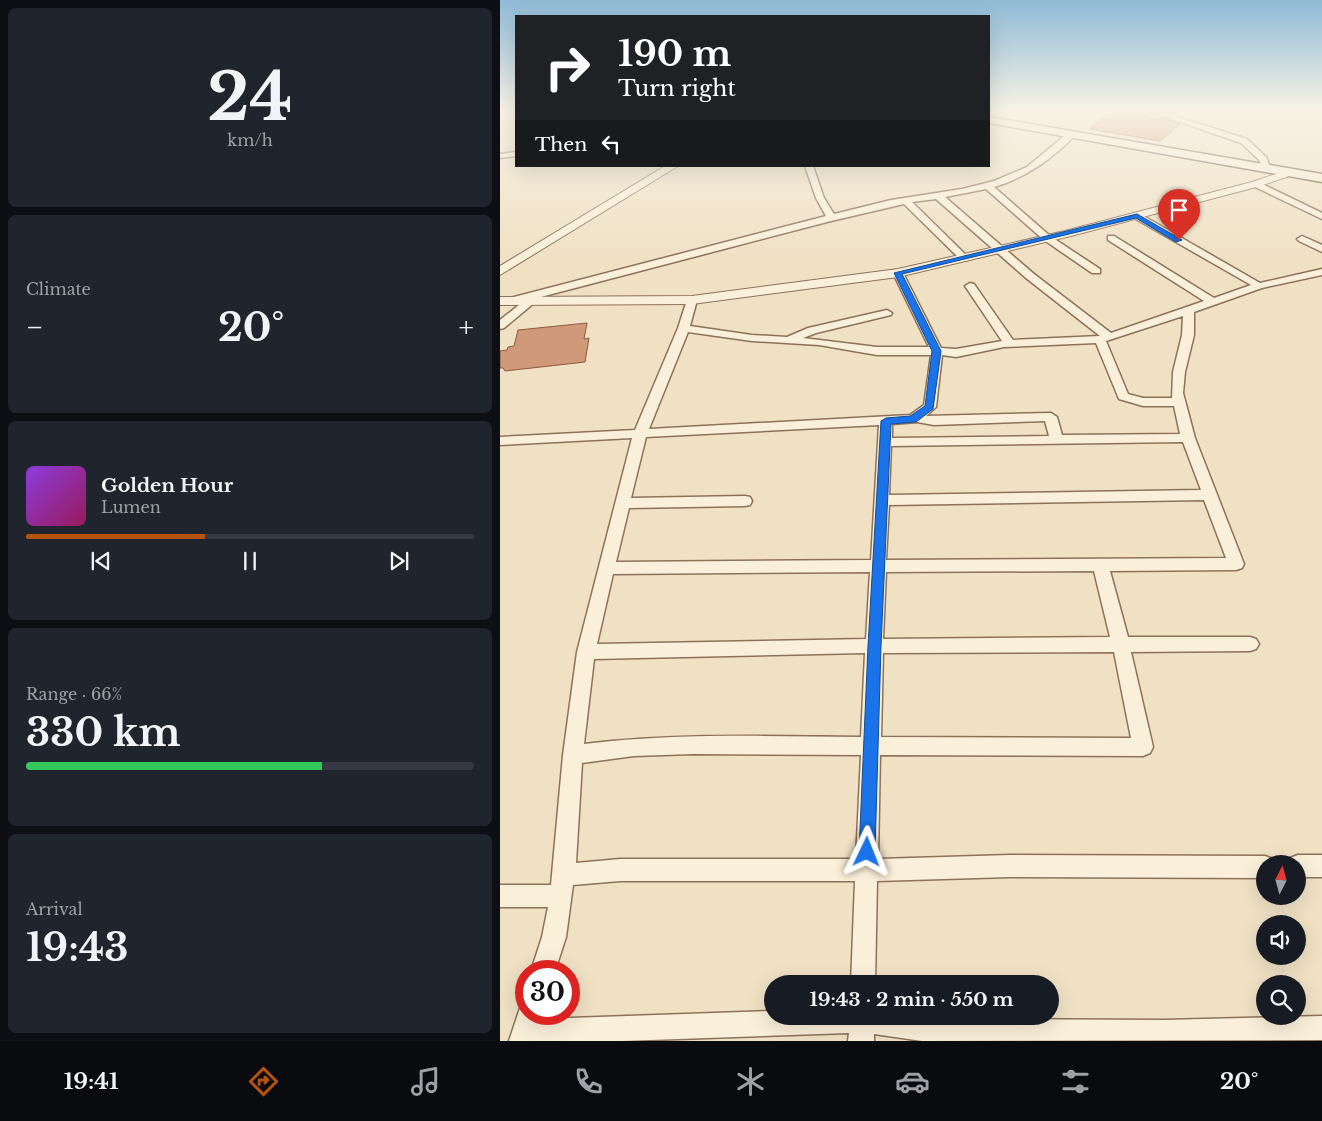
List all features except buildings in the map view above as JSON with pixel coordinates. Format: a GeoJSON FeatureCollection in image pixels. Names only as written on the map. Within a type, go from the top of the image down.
{"type":"FeatureCollection","features":[{"type":"Feature","properties":{"kind":"main road"},"geometry":{"type":"LineString","coordinates":[[1209,159],[1322,178]]}},
{"type":"Feature","properties":{"kind":"street"},"geometry":{"type":"LineString","coordinates":[[505,301],[671,262],[877,206],[988,186],[1027,170],[1044,159]]}},
{"type":"Feature","properties":{"kind":"street"},"geometry":{"type":"LineString","coordinates":[[1263,159],[1267,169]]}},
{"type":"Feature","properties":{"kind":"street"},"geometry":{"type":"LineString","coordinates":[[500,271],[671,167]]}},
{"type":"Feature","properties":{"kind":"street"},"geometry":{"type":"LineString","coordinates":[[809,167],[820,198],[831,218]]}},
{"type":"Feature","properties":{"kind":"street"},"geometry":{"type":"LineString","coordinates":[[505,301],[692,300],[898,273],[1137,216],[1256,184],[1288,172]]}},
{"type":"Feature","properties":{"kind":"street"},"geometry":{"type":"LineString","coordinates":[[1256,184],[1322,216]]}},
{"type":"Feature","properties":{"kind":"street"},"geometry":{"type":"LineString","coordinates":[[988,186],[1047,238],[1096,270]]}},
{"type":"Feature","properties":{"kind":"street"},"geometry":{"type":"LineString","coordinates":[[937,195],[1105,338],[1123,396],[1129,400],[1137,401],[1179,402]]}},
{"type":"Feature","properties":{"kind":"street"},"geometry":{"type":"LineString","coordinates":[[906,201],[964,258]]}},
{"type":"Feature","properties":{"kind":"street"},"geometry":{"type":"LineString","coordinates":[[1137,216],[1259,286]]}},
{"type":"Feature","properties":{"kind":"street"},"geometry":{"type":"LineString","coordinates":[[1111,238],[1213,302]]}},
{"type":"Feature","properties":{"kind":"street"},"geometry":{"type":"LineString","coordinates":[[1302,239],[1322,249]]}},
{"type":"Feature","properties":{"kind":"street"},"geometry":{"type":"LineString","coordinates":[[684,328],[744,337],[789,339],[877,351],[937,351],[956,353],[1010,344],[1105,338],[1259,286],[1322,272]]}},
{"type":"Feature","properties":{"kind":"street"},"geometry":{"type":"LineString","coordinates":[[500,441],[886,421],[918,417],[930,407],[937,351],[898,273]]}},
{"type":"Feature","properties":{"kind":"street"},"geometry":{"type":"LineString","coordinates":[[970,286],[1010,344]]}},
{"type":"Feature","properties":{"kind":"street"},"geometry":{"type":"LineString","coordinates":[[547,960],[554,937],[562,885],[573,755],[586,652],[640,434],[684,328],[692,300]]}},
{"type":"Feature","properties":{"kind":"street"},"geometry":{"type":"LineString","coordinates":[[500,326],[530,301]]}},
{"type":"Feature","properties":{"kind":"street"},"geometry":{"type":"LineString","coordinates":[[606,568],[1236,564],[1208,495],[1188,438],[1177,393],[1179,372],[1188,336],[1189,310]]}},
{"type":"Feature","properties":{"kind":"street"},"geometry":{"type":"LineString","coordinates":[[789,339],[812,330],[886,312]]}},
{"type":"Feature","properties":{"kind":"street"},"geometry":{"type":"LineString","coordinates":[[918,417],[934,422],[1050,416],[1056,439]]}},
{"type":"Feature","properties":{"kind":"street"},"geometry":{"type":"LineString","coordinates":[[863,975],[874,646],[886,421]]}},
{"type":"Feature","properties":{"kind":"street"},"geometry":{"type":"LineString","coordinates":[[885,442],[1188,438]]}},
{"type":"Feature","properties":{"kind":"street"},"geometry":{"type":"LineString","coordinates":[[883,500],[1208,495]]}},
{"type":"Feature","properties":{"kind":"street"},"geometry":{"type":"LineString","coordinates":[[624,503],[745,501]]}},
{"type":"Feature","properties":{"kind":"street"},"geometry":{"type":"LineString","coordinates":[[573,755],[644,746],[871,744],[1143,747],[1101,565]]}},
{"type":"Feature","properties":{"kind":"street"},"geometry":{"type":"LineString","coordinates":[[586,652],[874,646],[1250,644]]}},
{"type":"Feature","properties":{"kind":"street"},"geometry":{"type":"LineString","coordinates":[[500,896],[562,885],[620,870],[867,870],[1010,866],[1256,866]]}},
{"type":"Feature","properties":{"kind":"street"},"geometry":{"type":"LineString","coordinates":[[1306,866],[1322,866]]}},
{"type":"Feature","properties":{"kind":"street"},"geometry":{"type":"LineString","coordinates":[[526,1029],[861,1026],[940,1031],[1165,1036],[1322,1028]]}},
{"type":"Feature","properties":{"kind":"route"},"geometry":{"type":"LineString","coordinates":[[867,852],[874,646],[886,421],[913,419],[930,407],[937,351],[898,273],[1137,216],[1179,240]]}}]}
